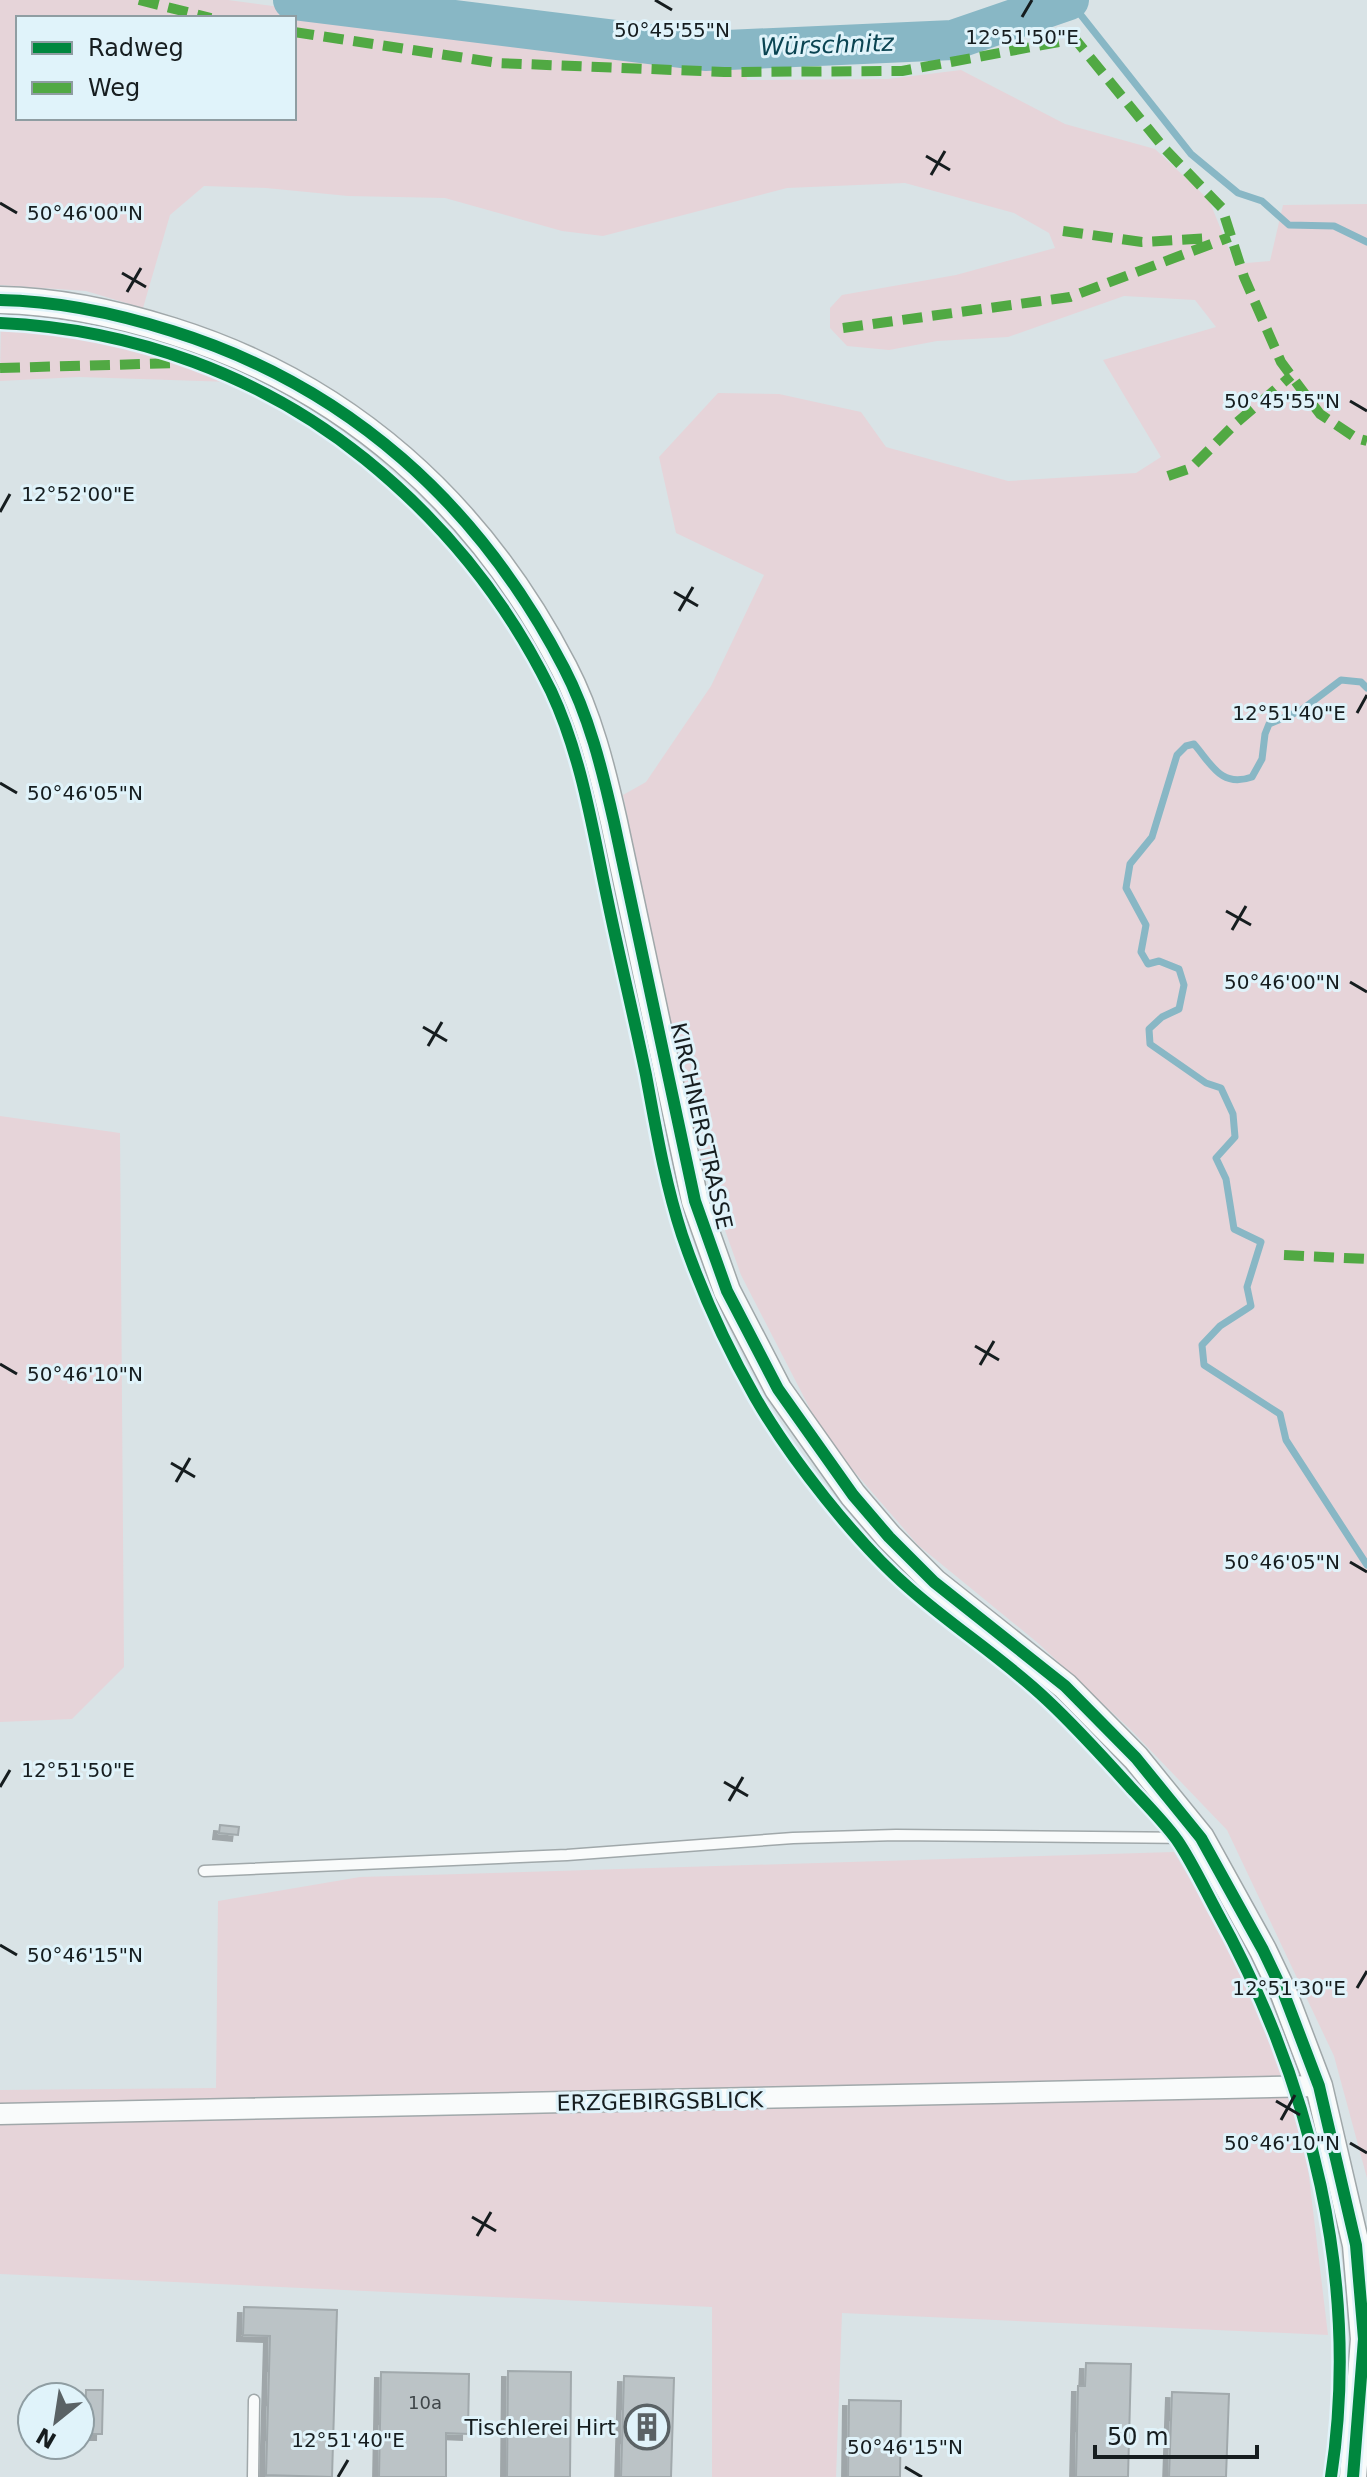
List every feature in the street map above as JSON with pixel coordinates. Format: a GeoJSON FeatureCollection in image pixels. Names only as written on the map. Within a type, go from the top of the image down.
{"type":"FeatureCollection","features":[{"type":"Feature","properties":{"kind":"street","name":"KIRCHNERSTRASSE"},"geometry":{"type":"LineString","coordinates":[[0,300],[70,304],[126,316],[216,345],[287,377],[354,419],[391,447],[436,489],[485,545],[536,619],[564,668],[602,767],[695,1201],[727,1291],[778,1389],[835,1471],[889,1537],[934,1582],[1029,1656],[1096,1715],[1136,1758],[1201,1838],[1263,1950],[1319,2086],[1356,2245],[1364,2339],[1353,2477]]}},
{"type":"Feature","properties":{"kind":"street","name":"ERZGEBIRGSBLICK"},"geometry":{"type":"LineString","coordinates":[[0,2114],[1319,2086]]}},
{"type":"Feature","properties":{"kind":"lane"},"geometry":{"type":"LineString","coordinates":[[204,1871],[567,1855],[793,1838],[896,1835],[1201,1838]]}},
{"type":"Feature","properties":{"kind":"lane"},"geometry":{"type":"LineString","coordinates":[[253,2477],[254,2400]]}},
{"type":"Feature","properties":{"kind":"shaded area"},"geometry":{"type":"Polygon","coordinates":[[[0,0],[228,0],[488,35],[559,49],[615,45],[690,57],[745,56],[747,80],[888,79],[961,70],[1065,124],[1155,149],[1209,200],[1235,264],[1270,261],[1283,205],[1367,204],[1367,2178],[1334,2056],[1227,1830],[1131,1730],[1038,1643],[918,1545],[825,1438],[741,1275],[695,1146],[623,795],[646,782],[711,686],[764,575],[676,533],[659,457],[718,393],[779,394],[861,412],[886,447],[1008,481],[1136,473],[1161,457],[1103,360],[1216,327],[1195,300],[1124,296],[1008,337],[937,341],[889,350],[847,346],[830,328],[830,308],[842,295],[956,275],[1055,248],[1049,233],[1014,213],[905,183],[787,188],[603,236],[562,231],[445,198],[348,196],[204,186],[170,215],[143,308],[86,291],[0,285],[0,0]]]}},
{"type":"Feature","properties":{"kind":"shaded area"},"geometry":{"type":"Polygon","coordinates":[[[1,320],[178,349],[232,382],[79,377],[0,381],[1,320]]]}},
{"type":"Feature","properties":{"kind":"shaded area"},"geometry":{"type":"Polygon","coordinates":[[[0,1116],[120,1133],[124,1667],[72,1719],[0,1722],[0,1116]]]}},
{"type":"Feature","properties":{"kind":"shaded area"},"geometry":{"type":"Polygon","coordinates":[[[1174,1852],[1255,1990],[1303,2127],[1328,2335],[842,2313],[836,2477],[712,2477],[712,2307],[0,2274],[0,2090],[216,2088],[218,1901],[360,1877],[1174,1852]]]}},
{"type":"Feature","properties":{"kind":"building"},"geometry":{"type":"Polygon","coordinates":[[[220,1825],[239,1827],[238,1835],[219,1833],[220,1825]]]}},
{"type":"Feature","properties":{"kind":"building"},"geometry":{"type":"Polygon","coordinates":[[[244,2307],[337,2310],[332,2477],[266,2475],[270,2336],[243,2335],[244,2307]]]}},
{"type":"Feature","properties":{"kind":"building"},"geometry":{"type":"Polygon","coordinates":[[[1086,2363],[1131,2364],[1128,2477],[1076,2477],[1078,2386],[1085,2386],[1086,2363]]]}},
{"type":"Feature","properties":{"kind":"building"},"geometry":{"type":"Polygon","coordinates":[[[508,2371],[571,2372],[570,2477],[507,2477],[508,2371]]]}},
{"type":"Feature","properties":{"kind":"building"},"geometry":{"type":"Polygon","coordinates":[[[381,2372],[469,2374],[468,2434],[446,2433],[446,2477],[379,2477],[381,2372]]]}},
{"type":"Feature","properties":{"kind":"building","name":"Tischlerei Hirt"},"geometry":{"type":"Polygon","coordinates":[[[624,2376],[674,2378],[671,2477],[621,2477],[624,2376]]]}},
{"type":"Feature","properties":{"kind":"building"},"geometry":{"type":"Polygon","coordinates":[[[96,2390],[103,2390],[102,2434],[96,2434],[96,2390]]]}},
{"type":"Feature","properties":{"kind":"building"},"geometry":{"type":"Polygon","coordinates":[[[1172,2392],[1229,2394],[1226,2477],[1169,2477],[1172,2392]]]}},
{"type":"Feature","properties":{"kind":"building"},"geometry":{"type":"Polygon","coordinates":[[[849,2400],[901,2401],[900,2477],[848,2477],[849,2400]]]}},
{"type":"Feature","properties":{"kind":"waterway","name":"Würschnitz"},"geometry":{"type":"LineString","coordinates":[[293,0],[705,51],[953,40],[1069,0]]}},
{"type":"Feature","properties":{"kind":"waterway"},"geometry":{"type":"LineString","coordinates":[[1069,0],[1191,154],[1238,193],[1262,201],[1289,225],[1334,226],[1367,242]]}},
{"type":"Feature","properties":{"kind":"waterway"},"geometry":{"type":"LineString","coordinates":[[1367,688],[1361,682],[1341,680],[1300,711],[1269,724],[1262,759],[1252,777],[1241,780],[1225,777],[1212,767],[1194,744],[1186,746],[1177,755],[1152,837],[1130,864],[1126,888],[1146,925],[1141,952],[1148,964],[1159,961],[1179,969],[1184,985],[1179,1009],[1162,1017],[1149,1029],[1150,1044],[1206,1083],[1221,1088],[1233,1114],[1235,1137],[1216,1158],[1226,1179],[1234,1229],[1261,1242],[1247,1287],[1251,1306],[1220,1326],[1202,1345],[1204,1365],[1280,1414],[1286,1440],[1367,1565]]}},
{"type":"Feature","properties":{"kind":"marked path"},"geometry":{"type":"LineString","coordinates":[[139,0],[203,16]]}},
{"type":"Feature","properties":{"kind":"marked path"},"geometry":{"type":"LineString","coordinates":[[296,32],[498,63],[724,72],[902,71],[1075,39],[1164,148],[1222,208],[1244,277],[1281,362],[1320,414],[1356,438],[1367,441]]}},
{"type":"Feature","properties":{"kind":"marked path"},"geometry":{"type":"LineString","coordinates":[[1063,231],[1142,242],[1210,238]]}},
{"type":"Feature","properties":{"kind":"marked path"},"geometry":{"type":"LineString","coordinates":[[843,328],[1070,297],[1230,237]]}},
{"type":"Feature","properties":{"kind":"marked path"},"geometry":{"type":"LineString","coordinates":[[0,368],[178,363]]}},
{"type":"Feature","properties":{"kind":"marked path"},"geometry":{"type":"LineString","coordinates":[[1168,476],[1191,468],[1235,424],[1291,376]]}},
{"type":"Feature","properties":{"kind":"marked path"},"geometry":{"type":"LineString","coordinates":[[1284,1255],[1367,1259]]}},
{"type":"Feature","properties":{"kind":"cycle path"},"geometry":{"type":"LineString","coordinates":[[0,300],[66,306],[151,325],[236,355],[296,384],[351,419],[402,459],[449,504],[492,554],[530,609],[573,686],[599,763],[695,1201],[727,1291],[778,1389],[853,1495],[889,1537],[934,1582],[1065,1686],[1136,1758],[1201,1838],[1284,1994],[1319,2086],[1356,2245],[1364,2339],[1353,2477]]}},
{"type":"Feature","properties":{"kind":"cycle path"},"geometry":{"type":"LineString","coordinates":[[0,323],[50,327],[147,347],[193,362],[283,403],[365,459],[421,509],[471,564],[514,625],[551,691],[579,768],[676,1215],[706,1297],[744,1378],[769,1421],[805,1472],[868,1547],[926,1602],[1047,1700],[1167,1827],[1193,1866],[1250,1977],[1279,2045],[1302,2114],[1320,2185],[1333,2257],[1339,2330],[1339,2404],[1331,2477]]}},
{"type":"Feature","properties":{"kind":"place","name":"Tischlerei Hirt"},"geometry":{"type":"Point","coordinates":[647,2427]}}]}
